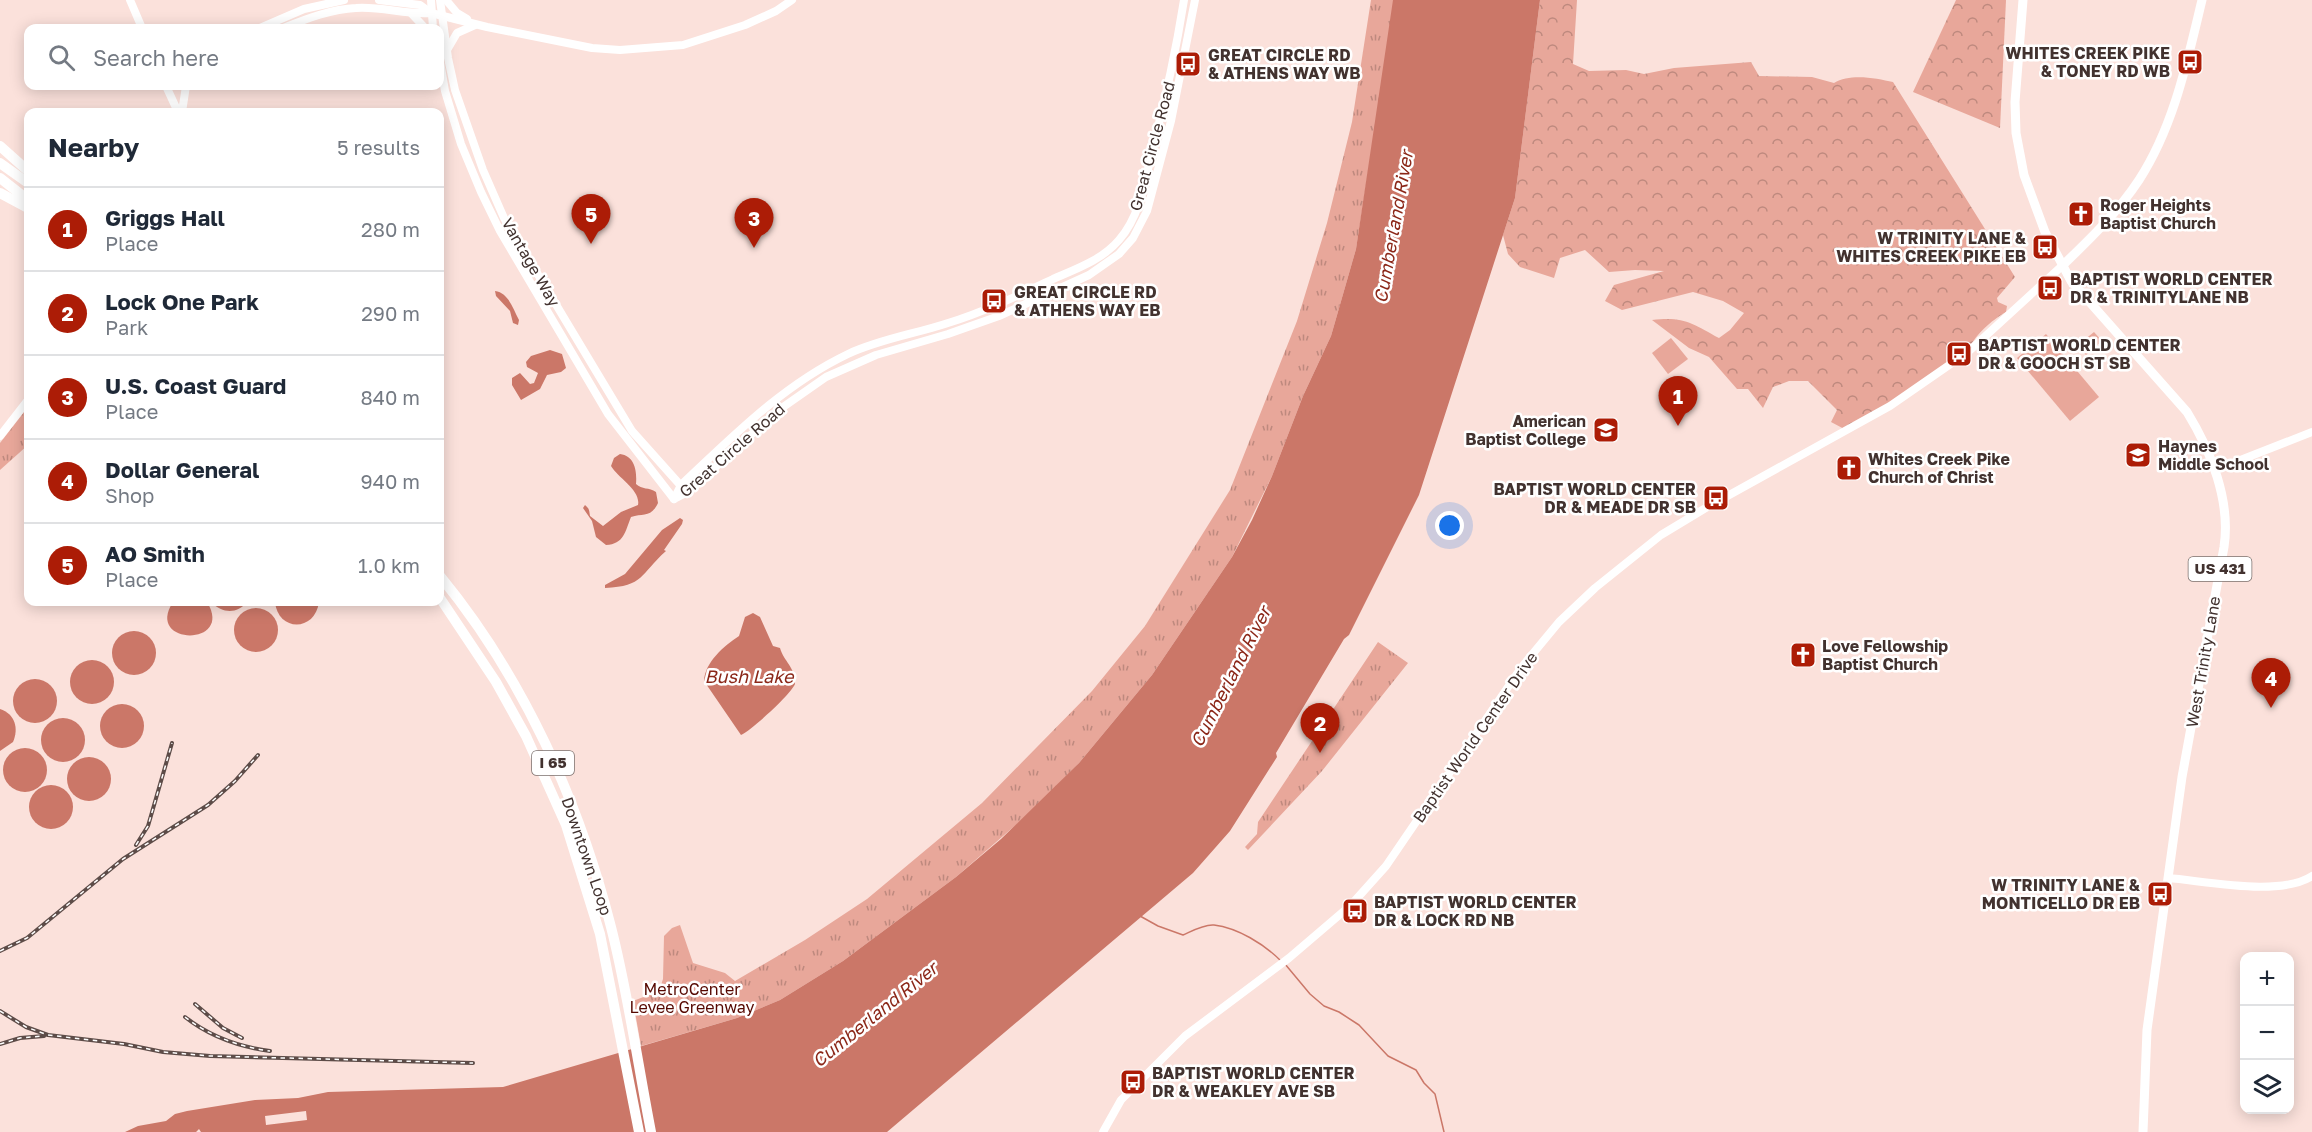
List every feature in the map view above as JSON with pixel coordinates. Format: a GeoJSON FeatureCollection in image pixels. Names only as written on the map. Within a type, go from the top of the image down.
{"type":"FeatureCollection","features":[{"type":"Feature","properties":{"kind":"highway"},"geometry":{"type":"LineString","coordinates":[[0,146],[24,167]]}},
{"type":"Feature","properties":{"kind":"highway"},"geometry":{"type":"LineString","coordinates":[[0,163],[24,180]]}},
{"type":"Feature","properties":{"kind":"highway"},"geometry":{"type":"LineString","coordinates":[[0,178],[24,197]]}},
{"type":"Feature","properties":{"kind":"highway"},"geometry":{"type":"LineString","coordinates":[[0,193],[24,206]]}},
{"type":"Feature","properties":{"kind":"highway","name":"Downtown Loop"},"geometry":{"type":"LineString","coordinates":[[444,581],[459,599],[507,672],[539,730],[579,825],[606,910],[651,1132]]}},
{"type":"Feature","properties":{"kind":"highway","name":"Downtown Loop"},"geometry":{"type":"LineString","coordinates":[[444,604],[496,682],[526,736],[566,825],[586,886],[608,973],[639,1132]]}},
{"type":"Feature","properties":{"kind":"main road","name":"West Trinity Lane"},"geometry":{"type":"LineString","coordinates":[[2023,0],[2015,102],[2016,133],[2024,176],[2045,232],[2072,281],[2187,412],[2200,433],[2215,470],[2222,500],[2225,544],[2182,777],[2147,1029],[2143,1132]]}},
{"type":"Feature","properties":{"kind":"main road"},"geometry":{"type":"LineString","coordinates":[[2063,265],[2101,229],[2139,180],[2170,117],[2189,56],[2202,0]]}},
{"type":"Feature","properties":{"kind":"street"},"geometry":{"type":"LineString","coordinates":[[130,0],[140,24]]}},
{"type":"Feature","properties":{"kind":"street"},"geometry":{"type":"LineString","coordinates":[[269,24],[304,9],[344,0]]}},
{"type":"Feature","properties":{"kind":"street"},"geometry":{"type":"LineString","coordinates":[[379,0],[420,5],[431,13]]}},
{"type":"Feature","properties":{"kind":"street"},"geometry":{"type":"LineString","coordinates":[[411,4],[419,0]]}},
{"type":"Feature","properties":{"kind":"street"},"geometry":{"type":"LineString","coordinates":[[431,0],[432,24]]}},
{"type":"Feature","properties":{"kind":"street","name":"Vantage Way"},"geometry":{"type":"LineString","coordinates":[[440,0],[442,24]]}},
{"type":"Feature","properties":{"kind":"street"},"geometry":{"type":"LineString","coordinates":[[447,0],[457,13],[476,24]]}},
{"type":"Feature","properties":{"kind":"street"},"geometry":{"type":"LineString","coordinates":[[293,24],[356,4],[411,13],[431,13],[592,48],[642,50],[682,45],[746,25],[776,11],[792,0]]}},
{"type":"Feature","properties":{"kind":"street","name":"Great Circle Road"},"geometry":{"type":"LineString","coordinates":[[674,499],[681,485],[775,398],[819,369],[868,346],[947,324],[995,305],[1089,262],[1112,247],[1131,222],[1141,196],[1168,85],[1184,0]]}},
{"type":"Feature","properties":{"kind":"street","name":"Great Circle Road"},"geometry":{"type":"LineString","coordinates":[[674,499],[688,492],[776,412],[826,377],[876,355],[999,316],[1094,272],[1119,254],[1143,222],[1151,201],[1173,112],[1195,0]]}},
{"type":"Feature","properties":{"kind":"street"},"geometry":{"type":"LineString","coordinates":[[411,13],[421,24]]}},
{"type":"Feature","properties":{"kind":"street"},"geometry":{"type":"LineString","coordinates":[[447,51],[451,40],[457,33],[476,24]]}},
{"type":"Feature","properties":{"kind":"street","name":"Vantage Way"},"geometry":{"type":"LineString","coordinates":[[444,34],[464,118],[504,219],[632,431],[688,492]]}},
{"type":"Feature","properties":{"kind":"street","name":"Vantage Way"},"geometry":{"type":"LineString","coordinates":[[444,80],[461,144],[500,231],[608,414],[674,499]]}},
{"type":"Feature","properties":{"kind":"street"},"geometry":{"type":"LineString","coordinates":[[168,90],[178,108]]}},
{"type":"Feature","properties":{"kind":"street"},"geometry":{"type":"LineString","coordinates":[[181,108],[185,90]]}},
{"type":"Feature","properties":{"kind":"street","name":"Baptist World Center Drive"},"geometry":{"type":"LineString","coordinates":[[1103,1132],[1121,1100],[1185,1036],[1315,937],[1351,905],[1386,866],[1521,668],[1559,622],[1595,588],[1661,535],[1890,406],[1968,352],[2063,265]]}},
{"type":"Feature","properties":{"kind":"street"},"geometry":{"type":"LineString","coordinates":[[0,436],[24,405]]}},
{"type":"Feature","properties":{"kind":"street"},"geometry":{"type":"LineString","coordinates":[[2215,470],[2312,432]]}},
{"type":"Feature","properties":{"kind":"street"},"geometry":{"type":"LineString","coordinates":[[2168,878],[2279,887],[2304,881],[2312,876]]}},
{"type":"Feature","properties":{"kind":"green space","name":"MetroCenter Levee Greenway"},"geometry":{"type":"Polygon","coordinates":[[[1371,0],[1395,0],[1356,249],[1331,336],[1303,396],[1272,476],[1232,557],[1152,675],[1079,763],[1034,809],[956,877],[843,961],[780,1000],[737,1018],[641,1046],[633,1001],[659,991],[663,979],[664,936],[672,928],[680,925],[693,963],[725,973],[735,981],[805,940],[867,899],[982,803],[1092,691],[1145,626],[1230,490],[1297,321],[1327,223],[1352,122],[1371,0]]]}},
{"type":"Feature","properties":{"kind":"green space"},"geometry":{"type":"Polygon","coordinates":[[[1540,0],[1577,0],[1573,64],[1589,71],[1626,70],[1644,74],[1674,68],[1751,62],[1759,76],[1812,77],[1834,83],[1855,77],[1893,82],[2015,277],[1997,298],[1998,302],[2007,306],[2006,312],[1984,329],[1974,340],[1968,352],[1848,431],[1831,422],[1837,410],[1808,381],[1789,381],[1773,387],[1763,408],[1748,389],[1737,389],[1709,357],[1689,348],[1652,320],[1680,320],[1702,328],[1719,338],[1730,330],[1744,313],[1723,301],[1693,292],[1622,310],[1605,301],[1614,285],[1664,271],[1609,272],[1585,250],[1560,258],[1554,278],[1520,267],[1508,254],[1503,235],[1515,198],[1540,0]]]}},
{"type":"Feature","properties":{"kind":"green space"},"geometry":{"type":"Polygon","coordinates":[[[1956,0],[2006,0],[2000,128],[1913,92],[1956,0]]]}},
{"type":"Feature","properties":{"kind":"green space"},"geometry":{"type":"Polygon","coordinates":[[[2094,332],[2102,341],[2086,355],[2078,345],[2094,332]]]}},
{"type":"Feature","properties":{"kind":"green space"},"geometry":{"type":"Polygon","coordinates":[[[2046,334],[2099,397],[2070,421],[2017,358],[2046,334]]]}},
{"type":"Feature","properties":{"kind":"green space"},"geometry":{"type":"Polygon","coordinates":[[[1671,338],[1688,359],[1668,374],[1652,353],[1671,338]]]}},
{"type":"Feature","properties":{"kind":"green space"},"geometry":{"type":"Polygon","coordinates":[[[24,412],[24,449],[0,470],[0,443],[24,412]]]}},
{"type":"Feature","properties":{"kind":"green space"},"geometry":{"type":"Polygon","coordinates":[[[1378,642],[1408,663],[1322,771],[1248,850],[1245,847],[1257,834],[1258,822],[1378,642]]]}},
{"type":"Feature","properties":{"kind":"water","name":"Cumberland River"},"geometry":{"type":"Polygon","coordinates":[[[1393,0],[1540,0],[1515,198],[1419,495],[1349,635],[1344,639],[1276,753],[1277,757],[1230,831],[1193,873],[887,1132],[201,1132],[199,1129],[196,1132],[125,1132],[138,1126],[166,1121],[175,1114],[187,1111],[255,1100],[298,1098],[328,1092],[503,1087],[737,1018],[780,1000],[843,961],[956,877],[1001,839],[1079,763],[1152,675],[1232,557],[1252,520],[1303,396],[1331,336],[1356,249],[1393,0]],[[306,1111],[265,1116],[266,1125],[307,1120],[306,1111]]]}},
{"type":"Feature","properties":{"kind":"water"},"geometry":{"type":"Polygon","coordinates":[[[495,291],[500,292],[510,302],[519,320],[518,325],[513,323],[510,311],[496,296],[495,291]]]}},
{"type":"Feature","properties":{"kind":"water"},"geometry":{"type":"Polygon","coordinates":[[[550,350],[562,354],[566,368],[561,372],[547,375],[540,389],[521,400],[512,385],[512,378],[520,373],[530,384],[534,383],[538,373],[527,367],[526,362],[531,356],[550,350]]]}},
{"type":"Feature","properties":{"kind":"water"},"geometry":{"type":"Polygon","coordinates":[[[620,454],[632,461],[636,484],[656,492],[658,503],[650,513],[631,517],[620,540],[606,545],[596,537],[592,521],[583,508],[585,505],[589,509],[590,516],[603,526],[621,512],[638,505],[633,489],[611,466],[614,458],[620,454]]]}},
{"type":"Feature","properties":{"kind":"water"},"geometry":{"type":"Polygon","coordinates":[[[680,518],[683,520],[682,524],[664,550],[666,551],[640,578],[628,585],[605,588],[605,585],[625,574],[662,530],[680,518]]]}},
{"type":"Feature","properties":{"kind":"water"},"geometry":{"type":"Polygon","coordinates":[[[171,606],[208,606],[212,617],[209,627],[201,633],[190,635],[178,633],[170,627],[167,616],[171,606]]]}},
{"type":"Feature","properties":{"kind":"water"},"geometry":{"type":"Polygon","coordinates":[[[216,606],[243,606],[230,611],[216,606]]]}},
{"type":"Feature","properties":{"kind":"water"},"geometry":{"type":"Polygon","coordinates":[[[276,606],[318,606],[311,619],[304,623],[289,623],[278,612],[276,606]]]}},
{"type":"Feature","properties":{"kind":"water"},"geometry":{"type":"Polygon","coordinates":[[[256,608],[271,615],[278,630],[271,645],[256,652],[241,645],[234,630],[241,615],[256,608]]]}},
{"type":"Feature","properties":{"kind":"water","name":"Bush Lake"},"geometry":{"type":"Polygon","coordinates":[[[753,613],[760,617],[773,646],[780,648],[791,668],[795,684],[771,711],[741,735],[704,681],[712,661],[739,636],[745,617],[753,613]]]}},
{"type":"Feature","properties":{"kind":"water"},"geometry":{"type":"Polygon","coordinates":[[[134,631],[149,638],[156,653],[149,668],[134,675],[119,668],[112,653],[119,638],[134,631]]]}},
{"type":"Feature","properties":{"kind":"water"},"geometry":{"type":"Polygon","coordinates":[[[92,660],[107,667],[114,682],[107,697],[92,704],[77,697],[70,682],[77,667],[92,660]]]}},
{"type":"Feature","properties":{"kind":"water"},"geometry":{"type":"Polygon","coordinates":[[[35,679],[50,686],[57,701],[50,716],[35,723],[20,716],[13,701],[20,686],[35,679]]]}},
{"type":"Feature","properties":{"kind":"water"},"geometry":{"type":"Polygon","coordinates":[[[122,704],[137,711],[144,726],[137,741],[122,748],[107,741],[100,726],[107,711],[122,704]]]}},
{"type":"Feature","properties":{"kind":"water"},"geometry":{"type":"Polygon","coordinates":[[[0,709],[12,718],[16,732],[13,742],[0,751],[0,709]]]}},
{"type":"Feature","properties":{"kind":"water"},"geometry":{"type":"Polygon","coordinates":[[[63,718],[78,725],[85,740],[78,755],[63,762],[48,755],[41,740],[48,725],[63,718]]]}},
{"type":"Feature","properties":{"kind":"water"},"geometry":{"type":"Polygon","coordinates":[[[25,748],[40,755],[47,770],[40,785],[25,792],[10,785],[3,770],[10,755],[25,748]]]}},
{"type":"Feature","properties":{"kind":"water"},"geometry":{"type":"Polygon","coordinates":[[[89,757],[104,764],[111,779],[104,794],[89,801],[74,794],[67,779],[74,764],[89,757]]]}},
{"type":"Feature","properties":{"kind":"water"},"geometry":{"type":"Polygon","coordinates":[[[51,785],[66,792],[73,807],[66,822],[51,829],[36,822],[29,807],[36,792],[51,785]]]}},
{"type":"Feature","properties":{"kind":"waterway"},"geometry":{"type":"LineString","coordinates":[[1140,916],[1158,926],[1183,935],[1210,925],[1223,927],[1241,933],[1259,943],[1281,961]]}},
{"type":"Feature","properties":{"kind":"waterway"},"geometry":{"type":"LineString","coordinates":[[1285,964],[1310,994],[1324,1006],[1339,1012],[1359,1025],[1388,1056],[1416,1070],[1435,1094],[1444,1132]]}},
{"type":"Feature","properties":{"kind":"railway"},"geometry":{"type":"LineString","coordinates":[[136,845],[148,826],[172,743]]}},
{"type":"Feature","properties":{"kind":"railway"},"geometry":{"type":"LineString","coordinates":[[0,951],[27,938],[123,859],[208,805],[235,781],[258,755]]}},
{"type":"Feature","properties":{"kind":"railway"},"geometry":{"type":"LineString","coordinates":[[195,1004],[223,1028],[242,1038]]}},
{"type":"Feature","properties":{"kind":"railway"},"geometry":{"type":"LineString","coordinates":[[0,1011],[26,1027],[48,1035],[124,1044],[163,1052],[210,1056],[473,1063]]}},
{"type":"Feature","properties":{"kind":"railway"},"geometry":{"type":"LineString","coordinates":[[185,1017],[225,1040],[270,1051]]}},
{"type":"Feature","properties":{"kind":"railway"},"geometry":{"type":"LineString","coordinates":[[0,1044],[20,1038],[44,1036]]}},
{"type":"Feature","properties":{"kind":"place","name":"WHITES CREEK PIKE & TONEY RD WB"},"geometry":{"type":"Point","coordinates":[2190,62]}},
{"type":"Feature","properties":{"kind":"place","name":"GREAT CIRCLE RD & ATHENS WAY WB"},"geometry":{"type":"Point","coordinates":[1188,64]}},
{"type":"Feature","properties":{"kind":"place","name":"Roger Heights Baptist Church"},"geometry":{"type":"Point","coordinates":[2081,214]}},
{"type":"Feature","properties":{"kind":"place","name":"AO Smith"},"geometry":{"type":"Point","coordinates":[591,244]}},
{"type":"Feature","properties":{"kind":"place","name":"W TRINITY LANE & WHITES CREEK PIKE EB"},"geometry":{"type":"Point","coordinates":[2045,247]}},
{"type":"Feature","properties":{"kind":"place","name":"U.S. Coast Guard"},"geometry":{"type":"Point","coordinates":[754,248]}},
{"type":"Feature","properties":{"kind":"place","name":"BAPTIST WORLD CENTER DR & TRINITYLANE NB"},"geometry":{"type":"Point","coordinates":[2050,288]}},
{"type":"Feature","properties":{"kind":"place","name":"GREAT CIRCLE RD & ATHENS WAY EB"},"geometry":{"type":"Point","coordinates":[994,301]}},
{"type":"Feature","properties":{"kind":"place","name":"BAPTIST WORLD CENTER DR & GOOCH ST SB"},"geometry":{"type":"Point","coordinates":[1959,354]}},
{"type":"Feature","properties":{"kind":"place","name":"Griggs Hall"},"geometry":{"type":"Point","coordinates":[1678,426]}},
{"type":"Feature","properties":{"kind":"place","name":"American Baptist College"},"geometry":{"type":"Point","coordinates":[1606,430]}},
{"type":"Feature","properties":{"kind":"place","name":"Haynes Middle School"},"geometry":{"type":"Point","coordinates":[2138,455]}},
{"type":"Feature","properties":{"kind":"place","name":"Whites Creek Pike Church of Christ"},"geometry":{"type":"Point","coordinates":[1849,468]}},
{"type":"Feature","properties":{"kind":"place","name":"BAPTIST WORLD CENTER DR & MEADE DR SB"},"geometry":{"type":"Point","coordinates":[1716,498]}},
{"type":"Feature","properties":{"kind":"place","name":"Love Fellowship Baptist Church"},"geometry":{"type":"Point","coordinates":[1803,655]}},
{"type":"Feature","properties":{"kind":"place","name":"Dollar General"},"geometry":{"type":"Point","coordinates":[2271,708]}},
{"type":"Feature","properties":{"kind":"place","name":"Lock One Park"},"geometry":{"type":"Point","coordinates":[1320,753]}},
{"type":"Feature","properties":{"kind":"place","name":"W TRINITY LANE & MONTICELLO DR EB"},"geometry":{"type":"Point","coordinates":[2160,894]}},
{"type":"Feature","properties":{"kind":"place","name":"BAPTIST WORLD CENTER DR & LOCK RD NB"},"geometry":{"type":"Point","coordinates":[1355,911]}},
{"type":"Feature","properties":{"kind":"place","name":"BAPTIST WORLD CENTER DR & WEAKLEY AVE SB"},"geometry":{"type":"Point","coordinates":[1133,1082]}}]}
